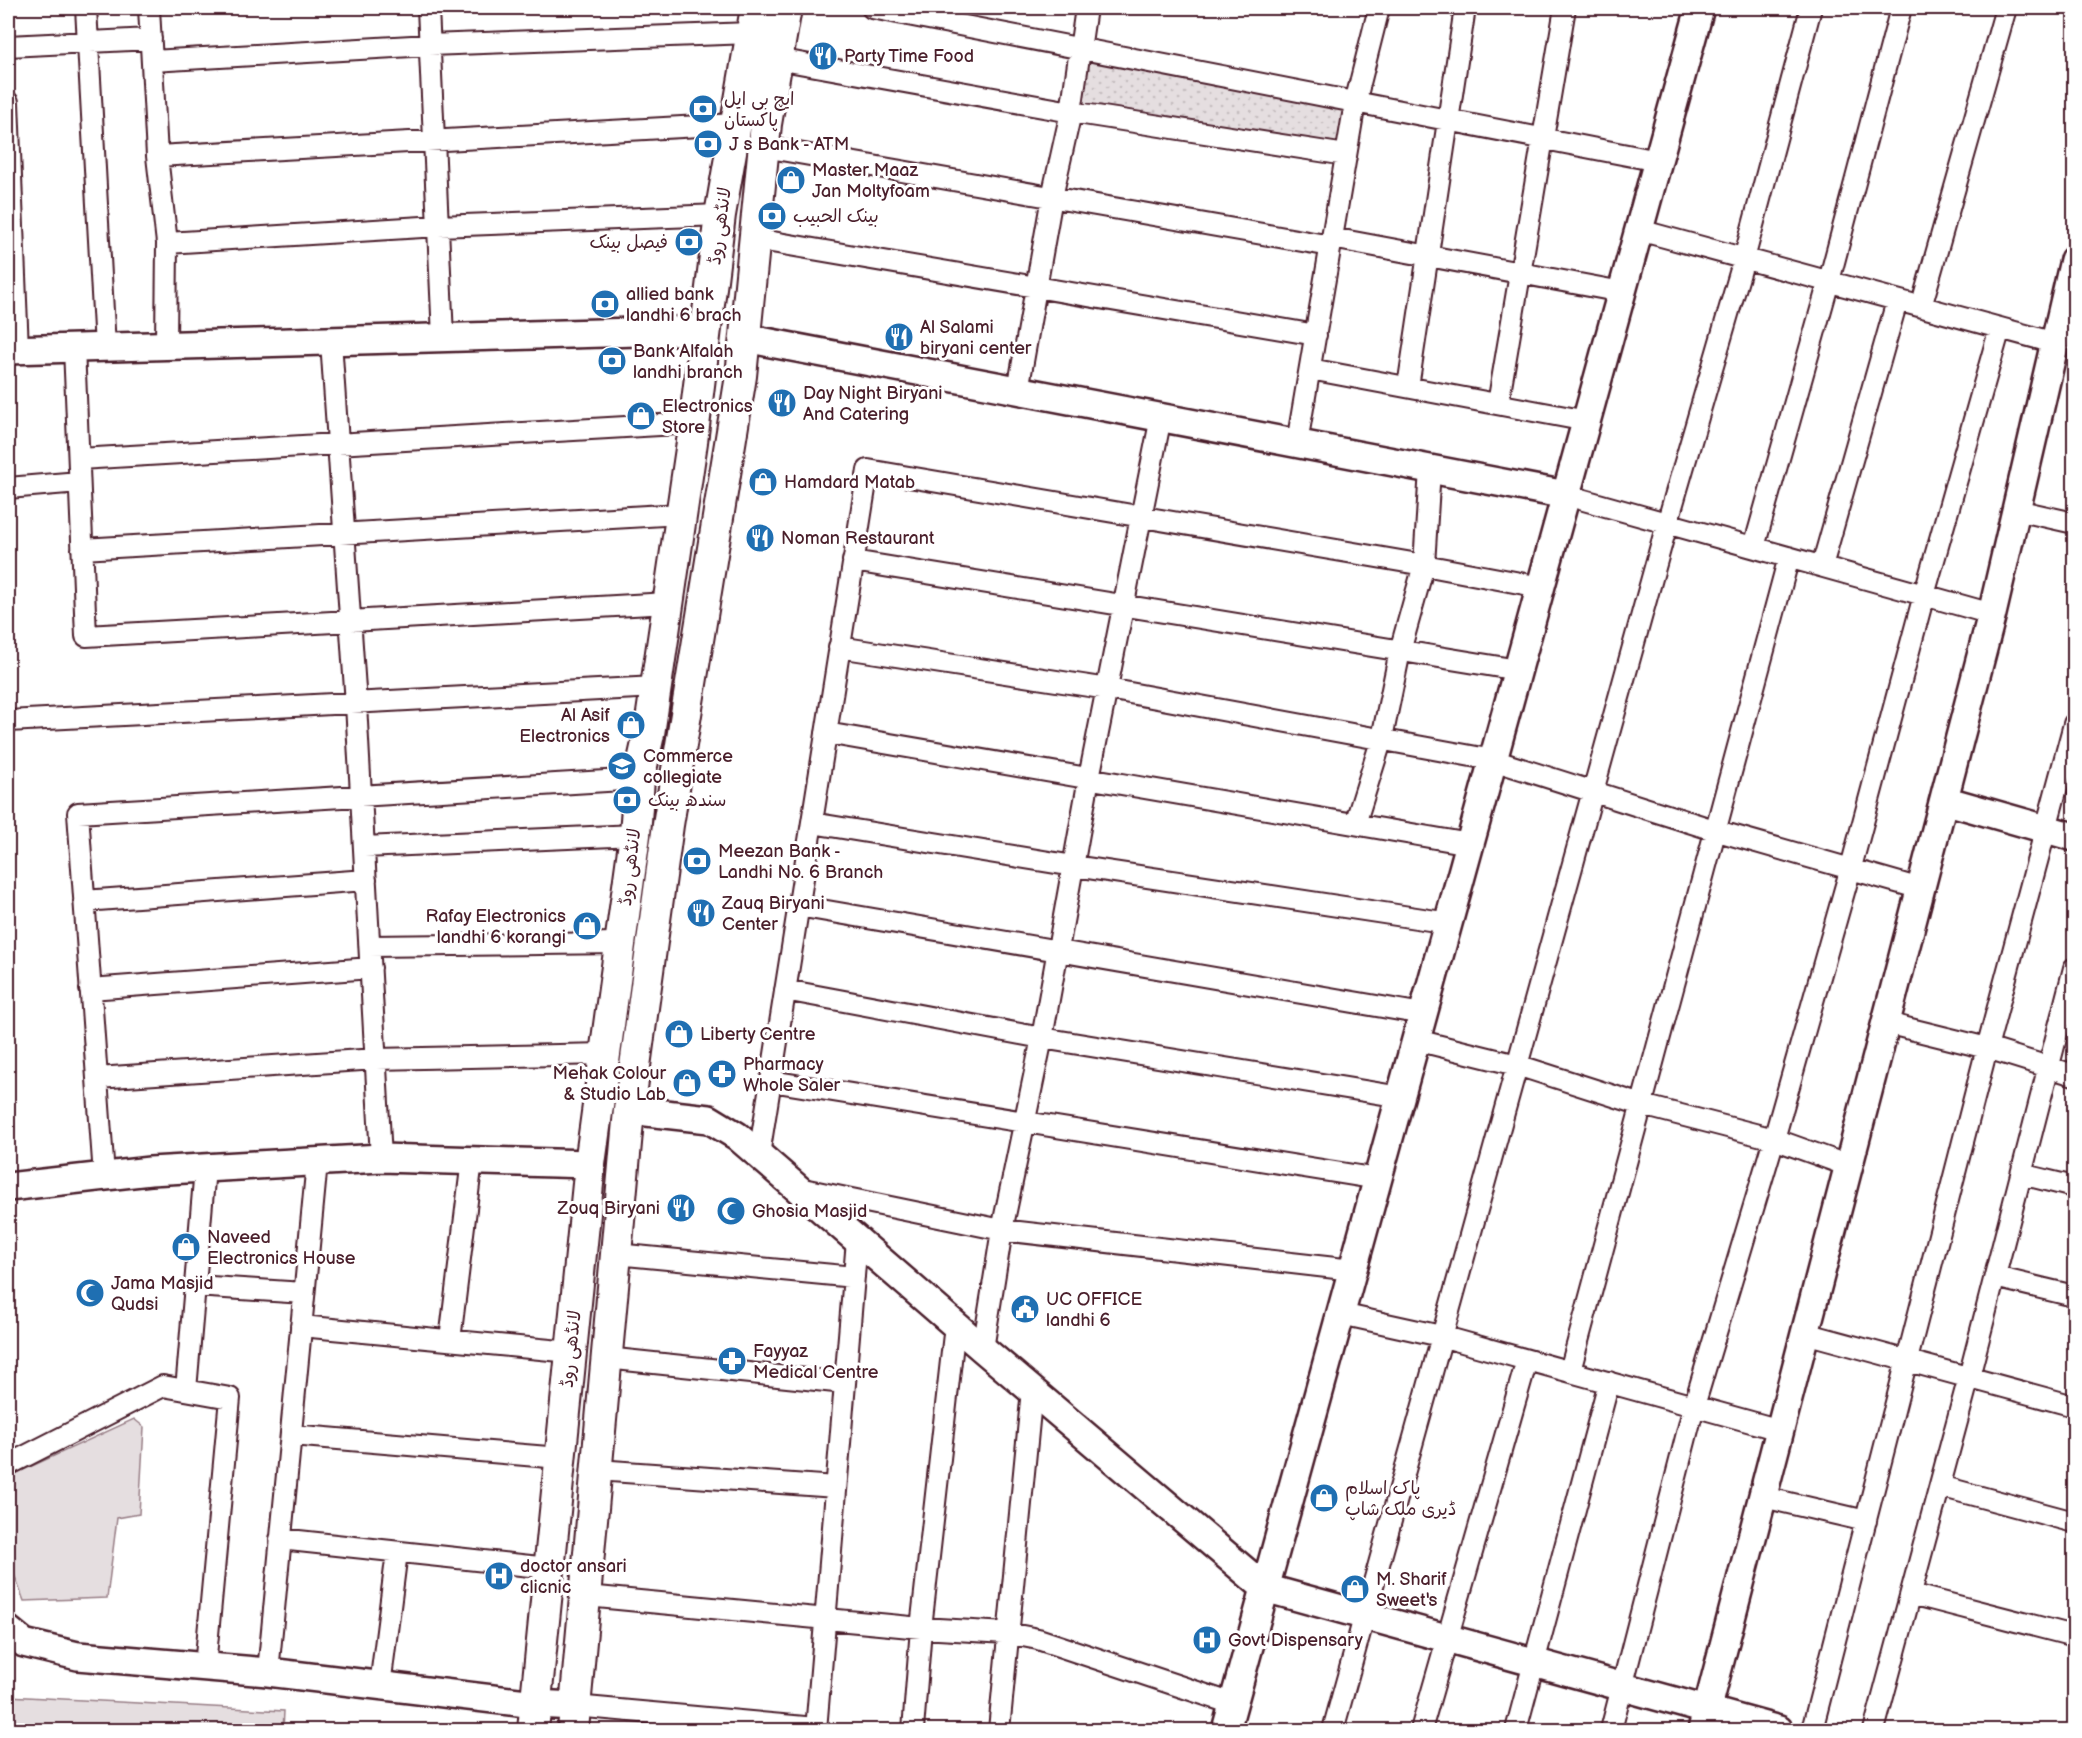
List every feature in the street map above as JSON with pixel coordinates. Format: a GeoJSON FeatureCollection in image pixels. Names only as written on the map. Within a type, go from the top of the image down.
{"type":"FeatureCollection","features":[{"type":"Feature","properties":{"kind":"main road","name":"لانڈھی روڈ"},"geometry":{"type":"LineString","coordinates":[[574,1718],[630,1110],[668,825],[741,376],[764,147],[786,8]]}},
{"type":"Feature","properties":{"kind":"main road","name":"لانڈھی روڈ"},"geometry":{"type":"LineString","coordinates":[[534,1717],[590,1164],[635,835],[639,779],[656,687],[681,514],[720,215],[754,20]]}},
{"type":"Feature","properties":{"kind":"main road"},"geometry":{"type":"LineString","coordinates":[[707,319],[748,309]]}},
{"type":"Feature","properties":{"kind":"main road"},"geometry":{"type":"LineString","coordinates":[[701,372],[741,376]]}},
{"type":"Feature","properties":{"kind":"street"},"geometry":{"type":"LineString","coordinates":[[86,8],[105,347]]}},
{"type":"Feature","properties":{"kind":"street"},"geometry":{"type":"LineString","coordinates":[[149,8],[157,156],[167,243],[166,345]]}},
{"type":"Feature","properties":{"kind":"street"},"geometry":{"type":"LineString","coordinates":[[428,8],[443,337]]}},
{"type":"Feature","properties":{"kind":"street"},"geometry":{"type":"LineString","coordinates":[[872,8],[1355,103],[1448,118],[1658,161]]}},
{"type":"Feature","properties":{"kind":"street"},"geometry":{"type":"LineString","coordinates":[[1018,390],[1052,197],[1071,112],[1078,50],[1086,8]]}},
{"type":"Feature","properties":{"kind":"street"},"geometry":{"type":"LineString","coordinates":[[1298,443],[1355,103],[1379,8]]}},
{"type":"Feature","properties":{"kind":"street"},"geometry":{"type":"LineString","coordinates":[[1408,387],[1465,8]]}},
{"type":"Feature","properties":{"kind":"street"},"geometry":{"type":"LineString","coordinates":[[1497,404],[1565,8]]}},
{"type":"Feature","properties":{"kind":"street"},"geometry":{"type":"LineString","coordinates":[[1226,1731],[1700,8]]}},
{"type":"Feature","properties":{"kind":"street"},"geometry":{"type":"LineString","coordinates":[[1333,1731],[1667,524],[1744,259],[1811,8]]}},
{"type":"Feature","properties":{"kind":"street"},"geometry":{"type":"LineString","coordinates":[[1754,548],[1829,281],[1901,8]]}},
{"type":"Feature","properties":{"kind":"street"},"geometry":{"type":"LineString","coordinates":[[1921,307],[2006,8]]}},
{"type":"Feature","properties":{"kind":"street"},"geometry":{"type":"LineString","coordinates":[[152,61],[429,45],[754,20]]}},
{"type":"Feature","properties":{"kind":"street"},"geometry":{"type":"LineString","coordinates":[[8,46],[151,39]]}},
{"type":"Feature","properties":{"kind":"street"},"geometry":{"type":"LineString","coordinates":[[777,59],[1071,112],[1347,155]]}},
{"type":"Feature","properties":{"kind":"street"},"geometry":{"type":"LineString","coordinates":[[8,102],[13,350],[443,337],[707,319]]}},
{"type":"Feature","properties":{"kind":"street"},"geometry":{"type":"LineString","coordinates":[[157,156],[736,124]]}},
{"type":"Feature","properties":{"kind":"street"},"geometry":{"type":"LineString","coordinates":[[764,147],[1052,197],[1426,256],[1622,292]]}},
{"type":"Feature","properties":{"kind":"street"},"geometry":{"type":"LineString","coordinates":[[167,243],[438,226],[720,215]]}},
{"type":"Feature","properties":{"kind":"street"},"geometry":{"type":"LineString","coordinates":[[1639,230],[2055,343]]}},
{"type":"Feature","properties":{"kind":"street"},"geometry":{"type":"LineString","coordinates":[[755,239],[1316,335]]}},
{"type":"Feature","properties":{"kind":"street"},"geometry":{"type":"LineString","coordinates":[[1705,1721],[1992,614],[2074,260]]}},
{"type":"Feature","properties":{"kind":"street"},"geometry":{"type":"LineString","coordinates":[[1822,566],[1897,301]]}},
{"type":"Feature","properties":{"kind":"street"},"geometry":{"type":"LineString","coordinates":[[1611,1731],[1694,1406],[1774,1139],[2000,328]]}},
{"type":"Feature","properties":{"kind":"street"},"geometry":{"type":"LineString","coordinates":[[745,339],[1566,495],[1992,614]]}},
{"type":"Feature","properties":{"kind":"street"},"geometry":{"type":"LineString","coordinates":[[332,341],[356,704],[381,1158]]}},
{"type":"Feature","properties":{"kind":"street"},"geometry":{"type":"LineString","coordinates":[[74,348],[86,636],[668,603]]}},
{"type":"Feature","properties":{"kind":"street"},"geometry":{"type":"LineString","coordinates":[[1310,369],[1587,421]]}},
{"type":"Feature","properties":{"kind":"street"},"geometry":{"type":"LineString","coordinates":[[983,1349],[1023,1120],[1042,1038],[1089,778],[1126,604],[1161,417]]}},
{"type":"Feature","properties":{"kind":"street"},"geometry":{"type":"LineString","coordinates":[[79,459],[694,423]]}},
{"type":"Feature","properties":{"kind":"street"},"geometry":{"type":"LineString","coordinates":[[1355,824],[1382,738],[1400,651],[1424,565],[1430,469]]}},
{"type":"Feature","properties":{"kind":"street"},"geometry":{"type":"LineString","coordinates":[[759,1155],[868,470],[1541,587]]}},
{"type":"Feature","properties":{"kind":"street"},"geometry":{"type":"LineString","coordinates":[[8,488],[80,482]]}},
{"type":"Feature","properties":{"kind":"street"},"geometry":{"type":"LineString","coordinates":[[2016,510],[2074,524]]}},
{"type":"Feature","properties":{"kind":"street"},"geometry":{"type":"LineString","coordinates":[[82,549],[681,514]]}},
{"type":"Feature","properties":{"kind":"street"},"geometry":{"type":"LineString","coordinates":[[1570,1371],[1789,557]]}},
{"type":"Feature","properties":{"kind":"street"},"geometry":{"type":"LineString","coordinates":[[853,561],[1518,670]]}},
{"type":"Feature","properties":{"kind":"street"},"geometry":{"type":"LineString","coordinates":[[839,647],[1108,689],[1493,760],[1714,830],[1850,871],[1920,889]]}},
{"type":"Feature","properties":{"kind":"street"},"geometry":{"type":"LineString","coordinates":[[8,721],[656,687]]}},
{"type":"Feature","properties":{"kind":"street"},"geometry":{"type":"LineString","coordinates":[[1812,1731],[1987,1048],[2074,724]]}},
{"type":"Feature","properties":{"kind":"street"},"geometry":{"type":"LineString","coordinates":[[825,734],[1470,844]]}},
{"type":"Feature","properties":{"kind":"street"},"geometry":{"type":"LineString","coordinates":[[104,1176],[78,813],[639,779]]}},
{"type":"Feature","properties":{"kind":"street"},"geometry":{"type":"LineString","coordinates":[[1944,800],[2074,837]]}},
{"type":"Feature","properties":{"kind":"street"},"geometry":{"type":"LineString","coordinates":[[812,823],[1074,866],[1449,923]]}},
{"type":"Feature","properties":{"kind":"street"},"geometry":{"type":"LineString","coordinates":[[364,847],[635,835]]}},
{"type":"Feature","properties":{"kind":"street"},"geometry":{"type":"LineString","coordinates":[[84,901],[366,880]]}},
{"type":"Feature","properties":{"kind":"street"},"geometry":{"type":"LineString","coordinates":[[798,906],[1424,1014]]}},
{"type":"Feature","properties":{"kind":"street"},"geometry":{"type":"LineString","coordinates":[[370,946],[620,943]]}},
{"type":"Feature","properties":{"kind":"street"},"geometry":{"type":"LineString","coordinates":[[90,989],[371,968]]}},
{"type":"Feature","properties":{"kind":"street"},"geometry":{"type":"LineString","coordinates":[[1874,1731],[1969,1377],[2074,968]]}},
{"type":"Feature","properties":{"kind":"street"},"geometry":{"type":"LineString","coordinates":[[785,990],[1042,1038],[1401,1097]]}},
{"type":"Feature","properties":{"kind":"street"},"geometry":{"type":"LineString","coordinates":[[1886,1023],[1987,1048],[2074,1075]]}},
{"type":"Feature","properties":{"kind":"street"},"geometry":{"type":"LineString","coordinates":[[1416,1040],[1517,1065],[1641,1105],[1774,1139],[1849,1166]]}},
{"type":"Feature","properties":{"kind":"street"},"geometry":{"type":"LineString","coordinates":[[97,1078],[376,1059],[605,1054]]}},
{"type":"Feature","properties":{"kind":"street"},"geometry":{"type":"LineString","coordinates":[[771,1082],[1023,1120],[1378,1179]]}},
{"type":"Feature","properties":{"kind":"street"},"geometry":{"type":"LineString","coordinates":[[630,1110],[709,1119],[738,1136],[955,1325],[1265,1588],[1624,1686],[1705,1721],[1779,1731]]}},
{"type":"Feature","properties":{"kind":"street"},"geometry":{"type":"LineString","coordinates":[[8,1187],[205,1168],[381,1158],[590,1164]]}},
{"type":"Feature","properties":{"kind":"street"},"geometry":{"type":"LineString","coordinates":[[450,1340],[472,1161]]}},
{"type":"Feature","properties":{"kind":"street"},"geometry":{"type":"LineString","coordinates":[[267,1672],[316,1162]]}},
{"type":"Feature","properties":{"kind":"street"},"geometry":{"type":"LineString","coordinates":[[186,1390],[205,1168]]}},
{"type":"Feature","properties":{"kind":"street"},"geometry":{"type":"LineString","coordinates":[[2021,1174],[2074,1187]]}},
{"type":"Feature","properties":{"kind":"street"},"geometry":{"type":"LineString","coordinates":[[797,1188],[1002,1230],[1353,1270]]}},
{"type":"Feature","properties":{"kind":"street"},"geometry":{"type":"LineString","coordinates":[[8,1630],[24,1643],[78,1656],[267,1672],[380,1686],[534,1717],[816,1729],[857,1240]]}},
{"type":"Feature","properties":{"kind":"street"},"geometry":{"type":"LineString","coordinates":[[616,1254],[854,1277]]}},
{"type":"Feature","properties":{"kind":"street"},"geometry":{"type":"LineString","coordinates":[[1995,1277],[2074,1296]]}},
{"type":"Feature","properties":{"kind":"street"},"geometry":{"type":"LineString","coordinates":[[195,1286],[304,1293]]}},
{"type":"Feature","properties":{"kind":"street"},"geometry":{"type":"LineString","coordinates":[[1341,1314],[1441,1336],[1780,1430]]}},
{"type":"Feature","properties":{"kind":"street"},"geometry":{"type":"LineString","coordinates":[[913,1731],[921,1628],[955,1325]]}},
{"type":"Feature","properties":{"kind":"street"},"geometry":{"type":"LineString","coordinates":[[301,1326],[571,1352]]}},
{"type":"Feature","properties":{"kind":"street"},"geometry":{"type":"LineString","coordinates":[[1805,1333],[2074,1406]]}},
{"type":"Feature","properties":{"kind":"street"},"geometry":{"type":"LineString","coordinates":[[606,1358],[845,1383]]}},
{"type":"Feature","properties":{"kind":"street"},"geometry":{"type":"LineString","coordinates":[[1421,1731],[1527,1360]]}},
{"type":"Feature","properties":{"kind":"street"},"geometry":{"type":"LineString","coordinates":[[1515,1731],[1609,1382]]}},
{"type":"Feature","properties":{"kind":"street"},"geometry":{"type":"LineString","coordinates":[[8,1465],[163,1386],[230,1398],[205,1667]]}},
{"type":"Feature","properties":{"kind":"street"},"geometry":{"type":"LineString","coordinates":[[999,1731],[1032,1390]]}},
{"type":"Feature","properties":{"kind":"street"},"geometry":{"type":"LineString","coordinates":[[291,1435],[560,1458]]}},
{"type":"Feature","properties":{"kind":"street"},"geometry":{"type":"LineString","coordinates":[[597,1470],[836,1487]]}},
{"type":"Feature","properties":{"kind":"street"},"geometry":{"type":"LineString","coordinates":[[1940,1486],[2074,1522]]}},
{"type":"Feature","properties":{"kind":"street"},"geometry":{"type":"LineString","coordinates":[[1763,1497],[1866,1521]]}},
{"type":"Feature","properties":{"kind":"street"},"geometry":{"type":"LineString","coordinates":[[280,1539],[549,1568]]}},
{"type":"Feature","properties":{"kind":"street"},"geometry":{"type":"LineString","coordinates":[[380,1686],[397,1552]]}},
{"type":"Feature","properties":{"kind":"street"},"geometry":{"type":"LineString","coordinates":[[1911,1594],[2074,1636]]}},
{"type":"Feature","properties":{"kind":"street"},"geometry":{"type":"LineString","coordinates":[[587,1596],[921,1628],[1007,1633],[1038,1639],[1233,1704]]}},
{"type":"Feature","properties":{"kind":"shaded area"},"geometry":{"type":"Polygon","coordinates":[[[1078,50],[1355,103],[1346,155],[1071,112],[1078,50]]]}},
{"type":"Feature","properties":{"kind":"shaded area"},"geometry":{"type":"Polygon","coordinates":[[[134,1419],[144,1427],[139,1514],[117,1518],[107,1598],[24,1601],[8,1558],[8,1477],[134,1419]]]}},
{"type":"Feature","properties":{"kind":"shaded area"},"geometry":{"type":"Polygon","coordinates":[[[8,1696],[284,1711],[283,1730],[8,1730],[8,1696]]]}},
{"type":"Feature","properties":{"kind":"place","name":"Party Time Food"},"geometry":{"type":"Point","coordinates":[823,56]}},
{"type":"Feature","properties":{"kind":"place","name":"ایچ بی ایل پاکستان"},"geometry":{"type":"Point","coordinates":[703,109]}},
{"type":"Feature","properties":{"kind":"place","name":"J s Bank - ATM"},"geometry":{"type":"Point","coordinates":[708,144]}},
{"type":"Feature","properties":{"kind":"place","name":"Master Maaz Jan Moltyfoam"},"geometry":{"type":"Point","coordinates":[791,180]}},
{"type":"Feature","properties":{"kind":"place","name":"بينک الحبيب"},"geometry":{"type":"Point","coordinates":[772,216]}},
{"type":"Feature","properties":{"kind":"place","name":"فیصل بینک"},"geometry":{"type":"Point","coordinates":[689,242]}},
{"type":"Feature","properties":{"kind":"place","name":"allied bank landhi 6 brach"},"geometry":{"type":"Point","coordinates":[605,304]}},
{"type":"Feature","properties":{"kind":"place","name":"Al Salami biryani center"},"geometry":{"type":"Point","coordinates":[899,337]}},
{"type":"Feature","properties":{"kind":"place","name":"Bank Alfalah landhi branch"},"geometry":{"type":"Point","coordinates":[612,361]}},
{"type":"Feature","properties":{"kind":"place","name":"Day Night Biryani And Catering"},"geometry":{"type":"Point","coordinates":[782,403]}},
{"type":"Feature","properties":{"kind":"place","name":"Electronics Store"},"geometry":{"type":"Point","coordinates":[641,416]}},
{"type":"Feature","properties":{"kind":"place","name":"Hamdard Matab"},"geometry":{"type":"Point","coordinates":[763,482]}},
{"type":"Feature","properties":{"kind":"place","name":"Noman Restaurant"},"geometry":{"type":"Point","coordinates":[760,538]}},
{"type":"Feature","properties":{"kind":"place","name":"Al Asif Electronics"},"geometry":{"type":"Point","coordinates":[631,725]}},
{"type":"Feature","properties":{"kind":"place","name":"Commerce collegiate"},"geometry":{"type":"Point","coordinates":[622,766]}},
{"type":"Feature","properties":{"kind":"place","name":"سندھ بینک"},"geometry":{"type":"Point","coordinates":[627,800]}},
{"type":"Feature","properties":{"kind":"place","name":"Meezan Bank - Landhi No. 6 Branch"},"geometry":{"type":"Point","coordinates":[697,861]}},
{"type":"Feature","properties":{"kind":"place","name":"Zauq Biryani Center"},"geometry":{"type":"Point","coordinates":[701,913]}},
{"type":"Feature","properties":{"kind":"place","name":"Rafay Electronics landhi 6 korangi"},"geometry":{"type":"Point","coordinates":[587,926]}},
{"type":"Feature","properties":{"kind":"place","name":"Liberty Centre"},"geometry":{"type":"Point","coordinates":[679,1034]}},
{"type":"Feature","properties":{"kind":"place","name":"Pharmacy Whole Saler"},"geometry":{"type":"Point","coordinates":[722,1074]}},
{"type":"Feature","properties":{"kind":"place","name":"Mehak Colour & Studio Lab"},"geometry":{"type":"Point","coordinates":[687,1083]}},
{"type":"Feature","properties":{"kind":"place","name":"Zouq Biryani"},"geometry":{"type":"Point","coordinates":[681,1208]}},
{"type":"Feature","properties":{"kind":"place","name":"Ghosia Masjid"},"geometry":{"type":"Point","coordinates":[731,1211]}},
{"type":"Feature","properties":{"kind":"place","name":"Naveed Electronics House"},"geometry":{"type":"Point","coordinates":[186,1247]}},
{"type":"Feature","properties":{"kind":"place","name":"Jama Masjid Qudsi"},"geometry":{"type":"Point","coordinates":[90,1293]}},
{"type":"Feature","properties":{"kind":"place","name":"UC OFFICE landhi 6"},"geometry":{"type":"Point","coordinates":[1025,1309]}},
{"type":"Feature","properties":{"kind":"place","name":"Fayyaz Medical Centre"},"geometry":{"type":"Point","coordinates":[732,1361]}},
{"type":"Feature","properties":{"kind":"place","name":"پاک اسلام ڈیری ملک شاپ"},"geometry":{"type":"Point","coordinates":[1324,1498]}},
{"type":"Feature","properties":{"kind":"place","name":"doctor ansari clicnic"},"geometry":{"type":"Point","coordinates":[499,1576]}},
{"type":"Feature","properties":{"kind":"place","name":"M. Sharif Sweet's"},"geometry":{"type":"Point","coordinates":[1355,1589]}},
{"type":"Feature","properties":{"kind":"place","name":"Govt Dispensary"},"geometry":{"type":"Point","coordinates":[1207,1640]}}]}
